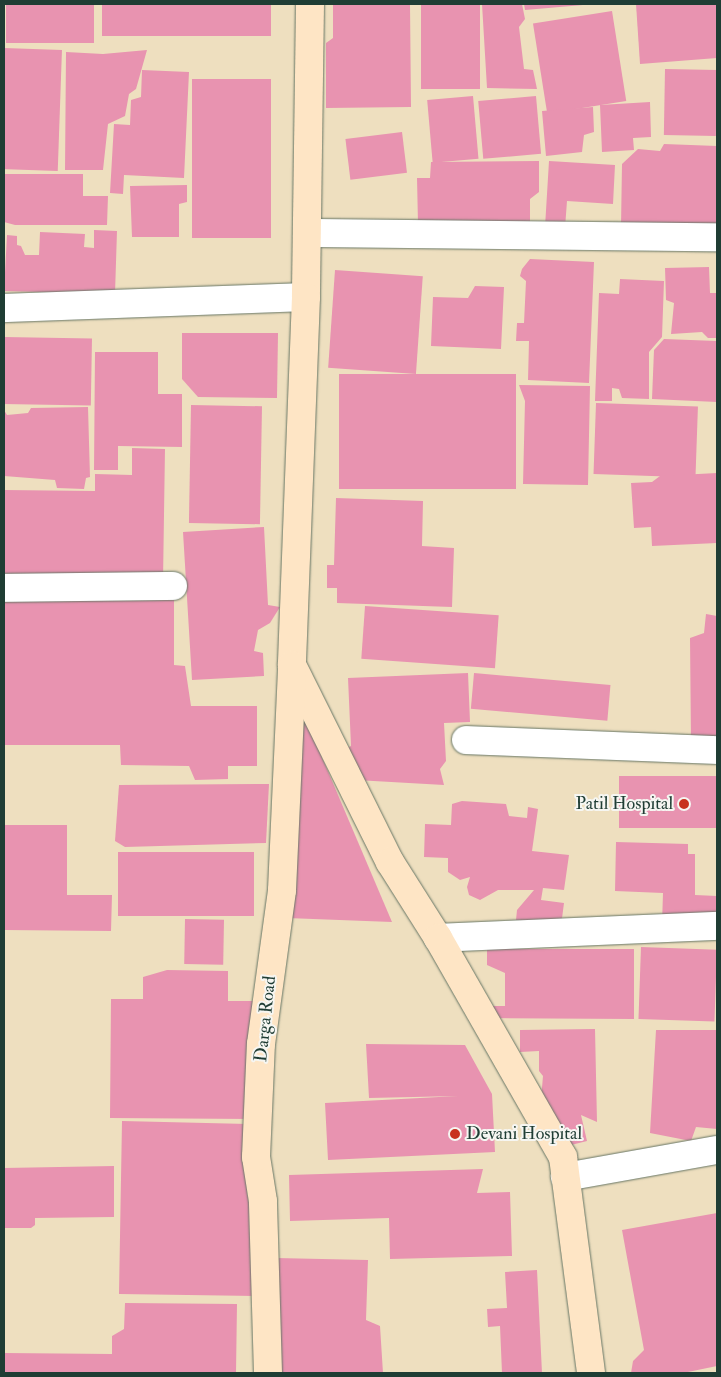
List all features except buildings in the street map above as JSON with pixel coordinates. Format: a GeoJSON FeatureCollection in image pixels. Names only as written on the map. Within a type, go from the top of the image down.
{"type":"FeatureCollection","features":[{"type":"Feature","properties":{"kind":"street","name":"Darga Road"},"geometry":{"type":"LineString","coordinates":[[268,1373],[263,1201],[256,1157],[261,1044],[282,890],[306,297],[310,4]]}},
{"type":"Feature","properties":{"kind":"street"},"geometry":{"type":"LineString","coordinates":[[307,234],[717,237]]}},
{"type":"Feature","properties":{"kind":"street"},"geometry":{"type":"LineString","coordinates":[[4,308],[306,297]]}},
{"type":"Feature","properties":{"kind":"street"},"geometry":{"type":"LineString","coordinates":[[4,588],[173,586]]}},
{"type":"Feature","properties":{"kind":"street"},"geometry":{"type":"LineString","coordinates":[[292,665],[390,862],[438,938],[563,1157],[591,1373]]}},
{"type":"Feature","properties":{"kind":"street"},"geometry":{"type":"LineString","coordinates":[[466,740],[717,750]]}},
{"type":"Feature","properties":{"kind":"street"},"geometry":{"type":"LineString","coordinates":[[438,938],[717,926]]}},
{"type":"Feature","properties":{"kind":"street"},"geometry":{"type":"LineString","coordinates":[[565,1177],[717,1150]]}},
{"type":"Feature","properties":{"kind":"place","name":"Patil Hospital"},"geometry":{"type":"Point","coordinates":[684,804]}},
{"type":"Feature","properties":{"kind":"place","name":"Devani Hospital"},"geometry":{"type":"Point","coordinates":[455,1134]}}]}
